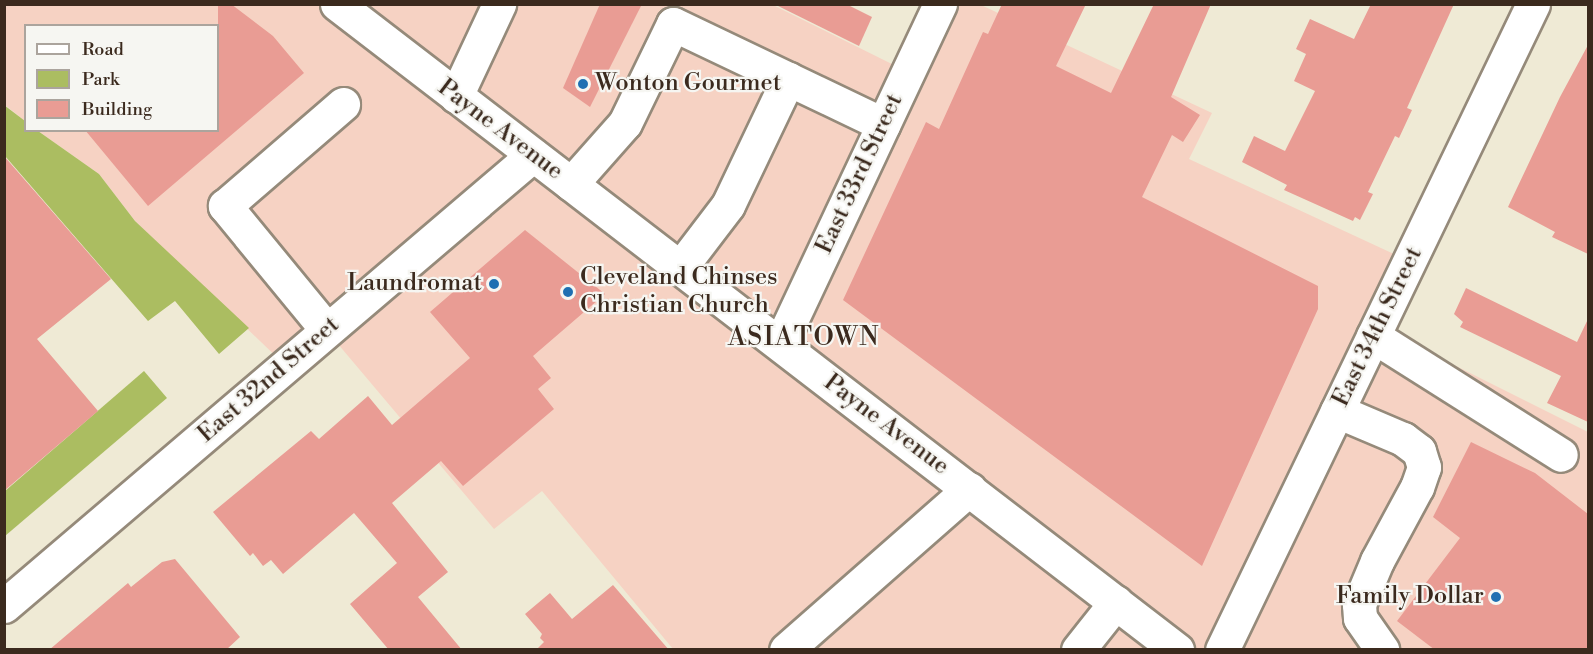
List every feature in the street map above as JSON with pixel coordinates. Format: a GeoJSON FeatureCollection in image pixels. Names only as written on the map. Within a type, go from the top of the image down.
{"type":"FeatureCollection","features":[{"type":"Feature","properties":{"kind":"street","name":"Payne Avenue"},"geometry":{"type":"LineString","coordinates":[[337,4],[1177,650]]}},
{"type":"Feature","properties":{"kind":"street"},"geometry":{"type":"LineString","coordinates":[[456,96],[499,4]]}},
{"type":"Feature","properties":{"kind":"street","name":"East 33rd Street"},"geometry":{"type":"LineString","coordinates":[[780,344],[940,4]]}},
{"type":"Feature","properties":{"kind":"street","name":"East 34th Street"},"geometry":{"type":"LineString","coordinates":[[1222,650],[1533,4]]}},
{"type":"Feature","properties":{"kind":"street"},"geometry":{"type":"LineString","coordinates":[[571,184],[625,123],[673,24],[883,124]]}},
{"type":"Feature","properties":{"kind":"street"},"geometry":{"type":"LineString","coordinates":[[680,268],[728,205],[788,79]]}},
{"type":"Feature","properties":{"kind":"street"},"geometry":{"type":"LineString","coordinates":[[327,330],[225,206],[343,104]]}},
{"type":"Feature","properties":{"kind":"street","name":"East 32nd Street"},"geometry":{"type":"LineString","coordinates":[[4,606],[533,155]]}},
{"type":"Feature","properties":{"kind":"street"},"geometry":{"type":"LineString","coordinates":[[1370,343],[1561,455]]}},
{"type":"Feature","properties":{"kind":"street"},"geometry":{"type":"LineString","coordinates":[[1337,411],[1403,439],[1419,451],[1424,467],[1417,487],[1377,561],[1359,604],[1360,618],[1382,650]]}},
{"type":"Feature","properties":{"kind":"street"},"geometry":{"type":"LineString","coordinates":[[786,650],[969,489]]}},
{"type":"Feature","properties":{"kind":"street"},"geometry":{"type":"LineString","coordinates":[[1078,650],[1116,602]]}},
{"type":"Feature","properties":{"kind":"shaded area"},"geometry":{"type":"Polygon","coordinates":[[[4,5],[773,5],[908,72],[940,5],[981,5],[1212,113],[1189,159],[1409,261],[1378,327],[1588,432],[1588,649],[673,649],[542,491],[494,529],[327,331],[286,366],[135,221],[99,174],[39,132],[219,132],[219,24],[24,24],[24,120],[5,105],[4,5]]]}},
{"type":"Feature","properties":{"kind":"green space"},"geometry":{"type":"Polygon","coordinates":[[[4,105],[24,120],[24,132],[39,132],[99,174],[135,221],[249,328],[219,354],[175,301],[148,321],[5,156],[4,105]]]}},
{"type":"Feature","properties":{"kind":"green space"},"geometry":{"type":"Polygon","coordinates":[[[144,371],[167,398],[5,536],[5,491],[144,371]]]}},
{"type":"Feature","properties":{"kind":"building"},"geometry":{"type":"Polygon","coordinates":[[[218,4],[231,4],[273,36],[304,73],[148,206],[87,132],[219,132],[218,4]]]}},
{"type":"Feature","properties":{"kind":"building"},"geometry":{"type":"Polygon","coordinates":[[[600,4],[642,4],[590,107],[563,88],[600,4]]]}},
{"type":"Feature","properties":{"kind":"building"},"geometry":{"type":"Polygon","coordinates":[[[774,4],[846,4],[872,17],[859,46],[774,4]]]}},
{"type":"Feature","properties":{"kind":"building"},"geometry":{"type":"Polygon","coordinates":[[[1002,4],[1086,4],[1056,66],[1111,93],[1154,4],[1211,4],[1171,97],[1200,115],[1183,142],[1172,135],[1142,197],[1318,286],[1318,309],[1202,566],[843,300],[926,122],[939,129],[983,32],[988,34],[1002,4]]]}},
{"type":"Feature","properties":{"kind":"building"},"geometry":{"type":"Polygon","coordinates":[[[1371,4],[1454,4],[1407,108],[1412,110],[1399,138],[1395,136],[1368,192],[1373,194],[1360,220],[1355,217],[1353,221],[1284,190],[1287,185],[1242,162],[1254,136],[1285,151],[1315,91],[1294,81],[1306,54],[1296,49],[1310,19],[1354,39],[1371,4]]]}},
{"type":"Feature","properties":{"kind":"building"},"geometry":{"type":"Polygon","coordinates":[[[1588,45],[1588,254],[1552,237],[1555,232],[1508,207],[1560,97],[1588,45]]]}},
{"type":"Feature","properties":{"kind":"building"},"geometry":{"type":"Polygon","coordinates":[[[4,156],[111,279],[37,339],[98,411],[4,491],[4,156]]]}},
{"type":"Feature","properties":{"kind":"building"},"geometry":{"type":"Polygon","coordinates":[[[525,230],[605,294],[533,356],[551,378],[538,389],[554,409],[463,486],[441,461],[392,503],[448,572],[418,597],[462,650],[389,650],[350,604],[397,563],[354,513],[283,574],[271,560],[263,566],[253,553],[250,556],[213,512],[311,431],[319,439],[368,396],[392,425],[470,358],[430,312],[525,230]]]}},
{"type":"Feature","properties":{"kind":"building"},"geometry":{"type":"Polygon","coordinates":[[[1466,288],[1577,342],[1588,319],[1588,422],[1547,403],[1561,376],[1460,327],[1463,322],[1454,314],[1466,288]]]}},
{"type":"Feature","properties":{"kind":"building"},"geometry":{"type":"Polygon","coordinates":[[[1471,442],[1535,473],[1588,514],[1588,650],[1435,650],[1397,621],[1460,538],[1433,517],[1471,442]]]}},
{"type":"Feature","properties":{"kind":"building"},"geometry":{"type":"Polygon","coordinates":[[[175,559],[240,637],[226,650],[49,650],[128,583],[131,587],[162,562],[175,559]]]}},
{"type":"Feature","properties":{"kind":"building"},"geometry":{"type":"Polygon","coordinates":[[[613,585],[669,650],[536,650],[544,642],[540,638],[542,634],[525,614],[550,593],[572,619],[613,585]]]}},
{"type":"Feature","properties":{"kind":"place","name":"Wonton Gourmet"},"geometry":{"type":"Point","coordinates":[583,84]}},
{"type":"Feature","properties":{"kind":"place","name":"Laundromat"},"geometry":{"type":"Point","coordinates":[494,284]}},
{"type":"Feature","properties":{"kind":"place","name":"Cleveland Chinses Christian Church"},"geometry":{"type":"Point","coordinates":[568,292]}},
{"type":"Feature","properties":{"kind":"place","name":"Family Dollar"},"geometry":{"type":"Point","coordinates":[1496,597]}},
{"type":"Feature","properties":{"kind":"district","name":"ASIATOWN"},"geometry":{"type":"Point","coordinates":[804,338]}}]}
